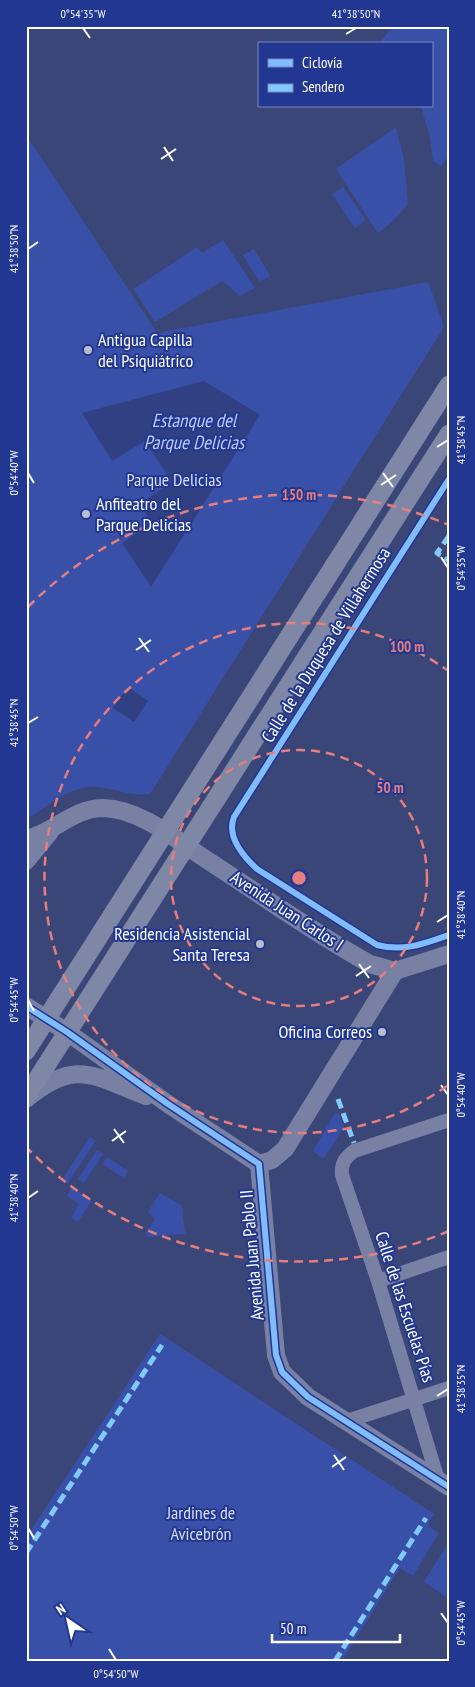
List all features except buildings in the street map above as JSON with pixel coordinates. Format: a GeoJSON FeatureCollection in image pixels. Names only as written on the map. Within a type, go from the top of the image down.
{"type":"FeatureCollection","features":[{"type":"Feature","properties":{"kind":"main road","name":"Calle de la Duquesa de Villahermosa"},"geometry":{"type":"LineString","coordinates":[[26,1051],[449,384]]}},
{"type":"Feature","properties":{"kind":"main road","name":"Calle de la Duquesa de Villahermosa"},"geometry":{"type":"LineString","coordinates":[[26,1098],[449,434]]}},
{"type":"Feature","properties":{"kind":"street","name":"Avenida Juan Carlos I"},"geometry":{"type":"LineString","coordinates":[[26,839],[84,811],[103,808],[134,816],[165,832],[361,959],[395,971]]}},
{"type":"Feature","properties":{"kind":"street"},"geometry":{"type":"LineString","coordinates":[[26,861],[56,826]]}},
{"type":"Feature","properties":{"kind":"street"},"geometry":{"type":"LineString","coordinates":[[259,1164],[272,1160],[285,1149],[395,971],[449,954]]}},
{"type":"Feature","properties":{"kind":"street","name":"Avenida Juan Pablo II"},"geometry":{"type":"LineString","coordinates":[[26,1006],[259,1164],[276,1355],[282,1372],[296,1388],[443,1484]]}},
{"type":"Feature","properties":{"kind":"street","name":"Avenida Juan Pablo II"},"geometry":{"type":"LineString","coordinates":[[26,1098],[57,1080],[82,1074],[98,1076],[168,1104]]}},
{"type":"Feature","properties":{"kind":"street","name":"Calle de las Escuelas Pías"},"geometry":{"type":"LineString","coordinates":[[443,1484],[342,1175],[341,1166],[346,1157],[354,1151],[449,1120]]}},
{"type":"Feature","properties":{"kind":"street"},"geometry":{"type":"LineString","coordinates":[[378,1281],[449,1257]]}},
{"type":"Feature","properties":{"kind":"street"},"geometry":{"type":"LineString","coordinates":[[347,1421],[449,1388]]}},
{"type":"Feature","properties":{"kind":"green space"},"geometry":{"type":"Polygon","coordinates":[[[393,26],[449,26],[449,154],[441,166],[433,161],[430,137],[422,108],[432,108],[432,42],[384,42],[382,40],[393,26]]]}},
{"type":"Feature","properties":{"kind":"green space"},"geometry":{"type":"Polygon","coordinates":[[[396,127],[404,160],[408,204],[392,222],[378,233],[336,169],[396,127]]]}},
{"type":"Feature","properties":{"kind":"green space","name":"Parque Delicias"},"geometry":{"type":"Polygon","coordinates":[[[26,135],[157,333],[428,282],[444,327],[150,794],[143,795],[86,787],[68,793],[26,819],[26,135]]]}},
{"type":"Feature","properties":{"kind":"green space"},"geometry":{"type":"Polygon","coordinates":[[[343,187],[366,220],[355,228],[332,194],[343,187]]]}},
{"type":"Feature","properties":{"kind":"green space"},"geometry":{"type":"Polygon","coordinates":[[[223,240],[255,288],[240,296],[222,281],[155,322],[133,289],[197,247],[202,253],[223,240]]]}},
{"type":"Feature","properties":{"kind":"green space"},"geometry":{"type":"Polygon","coordinates":[[[254,249],[270,276],[260,282],[243,255],[254,249]]]}},
{"type":"Feature","properties":{"kind":"green space"},"geometry":{"type":"Polygon","coordinates":[[[335,1113],[339,1114],[344,1128],[323,1159],[313,1151],[335,1113]]]}},
{"type":"Feature","properties":{"kind":"green space"},"geometry":{"type":"Polygon","coordinates":[[[90,1137],[96,1141],[67,1184],[62,1180],[90,1137]]]}},
{"type":"Feature","properties":{"kind":"green space"},"geometry":{"type":"Polygon","coordinates":[[[97,1150],[103,1154],[84,1183],[78,1179],[97,1150]]]}},
{"type":"Feature","properties":{"kind":"green space"},"geometry":{"type":"Polygon","coordinates":[[[107,1157],[128,1171],[124,1178],[102,1164],[107,1157]]]}},
{"type":"Feature","properties":{"kind":"green space"},"geometry":{"type":"Polygon","coordinates":[[[72,1187],[92,1200],[78,1222],[71,1218],[79,1204],[67,1196],[72,1187]]]}},
{"type":"Feature","properties":{"kind":"green space"},"geometry":{"type":"Polygon","coordinates":[[[160,1193],[182,1206],[185,1234],[147,1237],[146,1232],[155,1219],[148,1212],[160,1193]]]}},
{"type":"Feature","properties":{"kind":"green space","name":"Jardines de Avicebrón"},"geometry":{"type":"Polygon","coordinates":[[[160,1334],[434,1514],[427,1525],[439,1533],[413,1576],[400,1568],[342,1661],[26,1661],[26,1538],[160,1334]]]}},
{"type":"Feature","properties":{"kind":"green space"},"geometry":{"type":"Polygon","coordinates":[[[449,1542],[449,1590],[445,1596],[424,1582],[449,1542]]]}},
{"type":"Feature","properties":{"kind":"water","name":"Estanque del Parque Delicias"},"geometry":{"type":"Polygon","coordinates":[[[204,381],[260,415],[151,587],[122,543],[152,523],[139,504],[172,482],[145,441],[112,461],[82,413],[204,381]]]}},
{"type":"Feature","properties":{"kind":"water"},"geometry":{"type":"Polygon","coordinates":[[[128,687],[148,701],[134,722],[113,708],[128,687]]]}},
{"type":"Feature","properties":{"kind":"marked path"},"geometry":{"type":"LineString","coordinates":[[449,536],[437,553],[449,561]]}},
{"type":"Feature","properties":{"kind":"marked path"},"geometry":{"type":"LineString","coordinates":[[338,1099],[354,1143]]}},
{"type":"Feature","properties":{"kind":"marked path"},"geometry":{"type":"LineString","coordinates":[[26,1553],[162,1345]]}},
{"type":"Feature","properties":{"kind":"marked path"},"geometry":{"type":"LineString","coordinates":[[335,1661],[426,1518]]}},
{"type":"Feature","properties":{"kind":"cycle path"},"geometry":{"type":"LineString","coordinates":[[449,479],[234,817],[232,824],[234,839],[242,853],[257,869],[377,945],[396,948],[405,947],[422,944],[449,935]]}},
{"type":"Feature","properties":{"kind":"cycle path"},"geometry":{"type":"LineString","coordinates":[[26,1006],[259,1164],[276,1355],[282,1372],[308,1397],[449,1487]]}},
{"type":"Feature","properties":{"kind":"place","name":"Antigua Capilla del Psiquiátrico"},"geometry":{"type":"Point","coordinates":[88,350]}},
{"type":"Feature","properties":{"kind":"place","name":"Anfiteatro del Parque Delicias"},"geometry":{"type":"Point","coordinates":[86,514]}},
{"type":"Feature","properties":{"kind":"place","name":"Residencia Asistencial Santa Teresa"},"geometry":{"type":"Point","coordinates":[260,944]}},
{"type":"Feature","properties":{"kind":"place","name":"Oficina Correos"},"geometry":{"type":"Point","coordinates":[382,1032]}}]}
